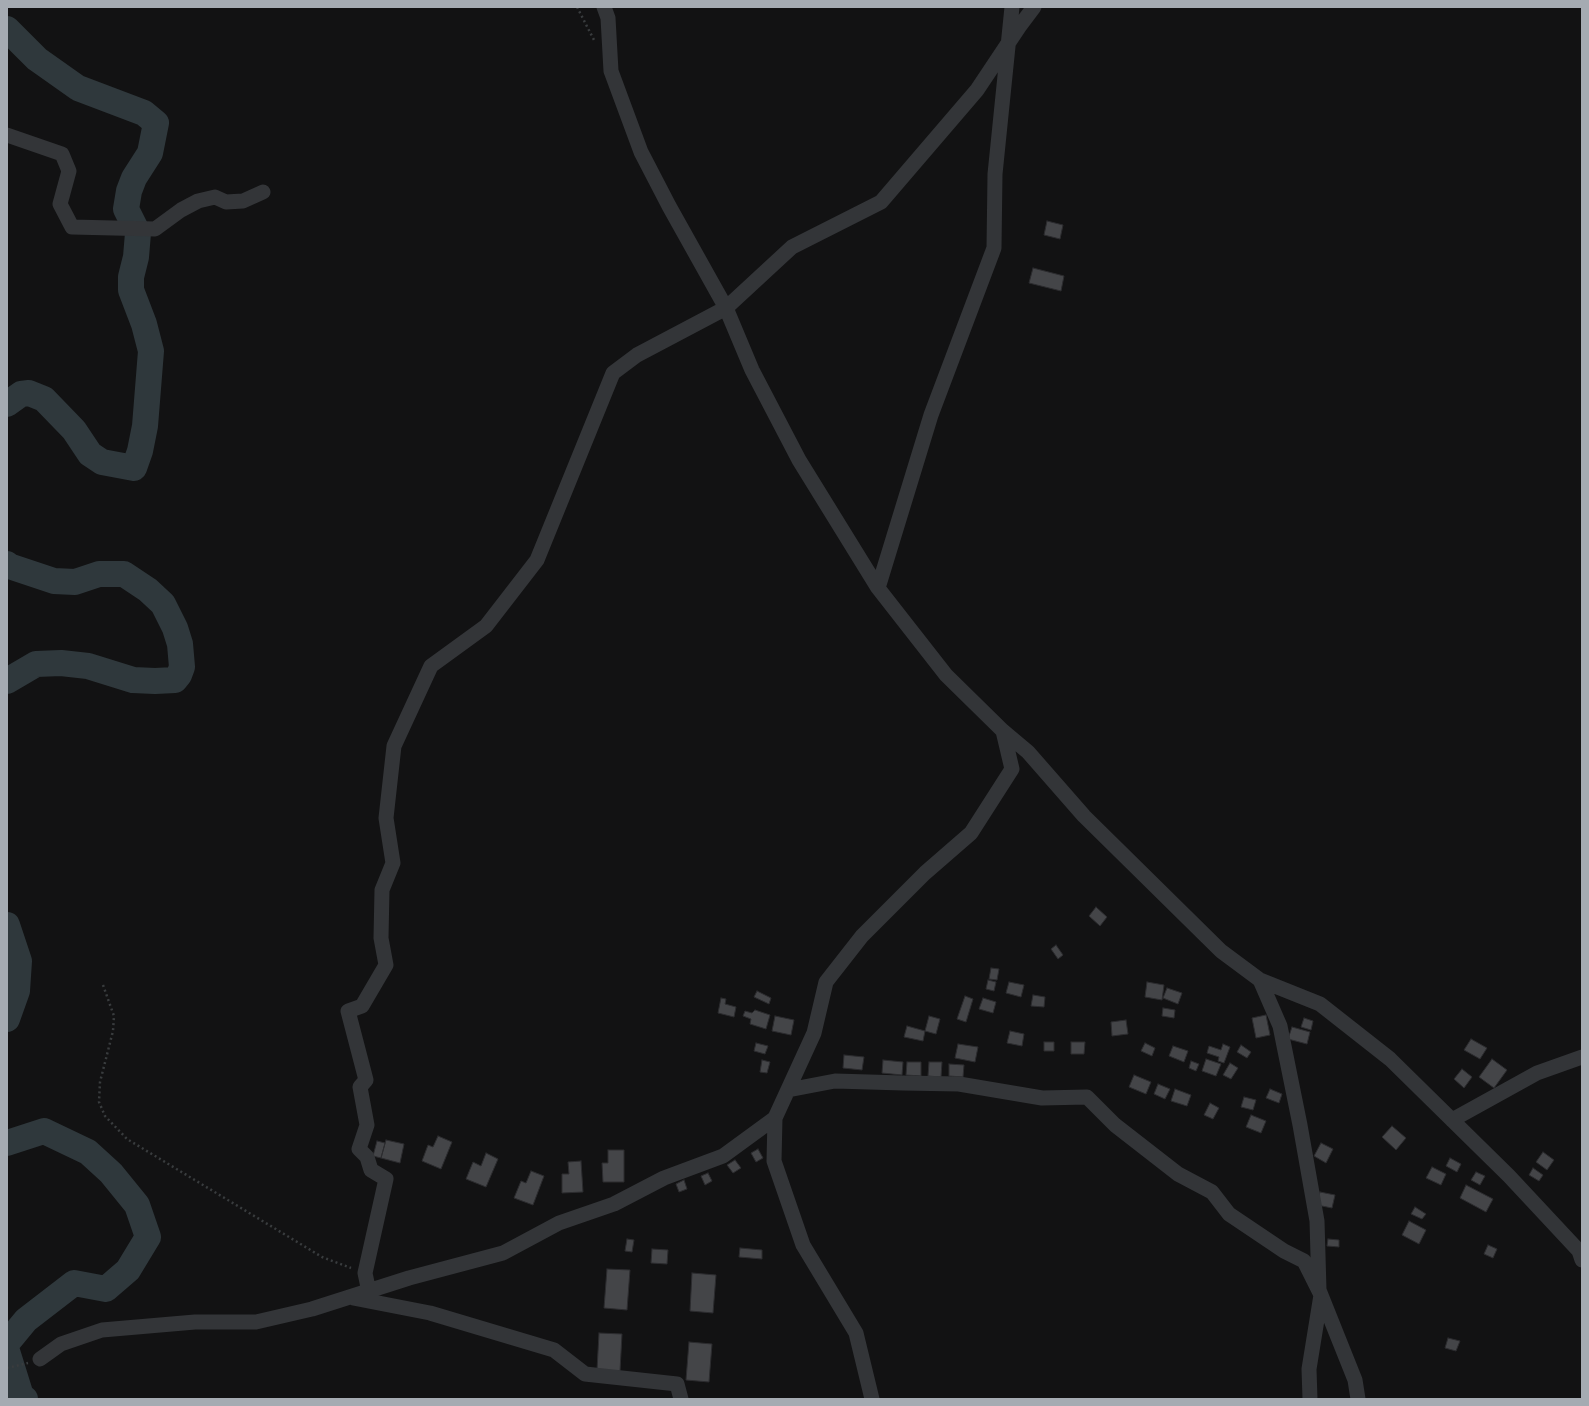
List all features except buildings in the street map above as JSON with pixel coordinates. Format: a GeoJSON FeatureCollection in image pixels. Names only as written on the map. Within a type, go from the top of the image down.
{"type":"FeatureCollection","features":[{"type":"Feature","properties":{"kind":"street"},"geometry":{"type":"LineString","coordinates":[[604,7],[608,18],[611,72],[641,152],[669,206],[726,308],[752,370],[799,460],[878,588],[946,675],[1003,731],[1028,752],[1084,816],[1221,951],[1260,980],[1320,1004],[1390,1060],[1509,1176],[1579,1250],[1582,1260]]}},
{"type":"Feature","properties":{"kind":"street"},"geometry":{"type":"LineString","coordinates":[[878,588],[931,415],[994,248],[995,174],[1010,40],[1012,7]]}},
{"type":"Feature","properties":{"kind":"street"},"geometry":{"type":"LineString","coordinates":[[369,1292],[365,1273],[386,1179],[370,1170],[367,1157],[359,1149],[367,1125],[360,1087],[366,1080],[348,1012],[362,1006],[386,965],[381,938],[382,890],[393,863],[386,818],[394,746],[431,666],[486,626],[537,560],[613,373],[637,355],[726,308],[792,247],[880,202],[977,90],[1034,7]]}},
{"type":"Feature","properties":{"kind":"street"},"geometry":{"type":"LineString","coordinates":[[7,135],[62,154],[69,171],[60,204],[72,227],[155,229],[181,210],[198,200],[215,198],[226,202],[243,201],[264,192]]}},
{"type":"Feature","properties":{"kind":"street"},"geometry":{"type":"LineString","coordinates":[[872,1399],[856,1333],[803,1245],[774,1162],[775,1118],[814,1033],[826,982],[862,936],[924,873],[971,833],[1012,768],[1003,731]]}},
{"type":"Feature","properties":{"kind":"street"},"geometry":{"type":"LineString","coordinates":[[1260,980],[1280,1026],[1300,1125],[1317,1222],[1319,1290],[1355,1380],[1358,1399]]}},
{"type":"Feature","properties":{"kind":"street"},"geometry":{"type":"LineString","coordinates":[[1452,1120],[1537,1073],[1582,1058]]}},
{"type":"Feature","properties":{"kind":"street"},"geometry":{"type":"LineString","coordinates":[[788,1090],[835,1081],[959,1084],[1042,1098],[1087,1097],[1115,1125],[1178,1174],[1212,1192],[1229,1214],[1284,1252],[1304,1262],[1321,1295],[1309,1369],[1310,1399]]}},
{"type":"Feature","properties":{"kind":"street"},"geometry":{"type":"LineString","coordinates":[[40,1359],[60,1344],[102,1330],[195,1322],[256,1322],[312,1309],[409,1278],[503,1253],[559,1223],[614,1204],[664,1178],[722,1156],[775,1118]]}},
{"type":"Feature","properties":{"kind":"street"},"geometry":{"type":"LineString","coordinates":[[348,1297],[430,1312],[554,1350],[585,1374],[677,1384],[681,1399]]}},
{"type":"Feature","properties":{"kind":"path"},"geometry":{"type":"LineString","coordinates":[[104,985],[114,1016],[113,1031],[100,1082],[99,1102],[105,1116],[127,1139],[322,1257],[365,1273]]}},
{"type":"Feature","properties":{"kind":"path"},"geometry":{"type":"LineString","coordinates":[[7,1368],[40,1359]]}},
{"type":"Feature","properties":{"kind":"waterway"},"geometry":{"type":"LineString","coordinates":[[7,29],[37,59],[78,88],[144,113],[156,123],[150,153],[134,178],[129,191],[126,209],[138,233],[136,257],[131,277],[131,290],[144,324],[151,351],[145,426],[140,451],[134,468],[102,462],[90,454],[74,430],[44,399],[29,393],[21,394],[7,404]]}},
{"type":"Feature","properties":{"kind":"waterway"},"geometry":{"type":"LineString","coordinates":[[7,564],[9,566],[54,581],[75,582],[99,574],[124,574],[148,590],[163,604],[175,628],[180,644],[182,667],[175,680],[155,681],[133,680],[88,666],[61,663],[36,664],[7,681]]}},
{"type":"Feature","properties":{"kind":"waterway"},"geometry":{"type":"LineString","coordinates":[[7,925],[19,961],[17,991],[7,1019]]}},
{"type":"Feature","properties":{"kind":"waterway"},"geometry":{"type":"LineString","coordinates":[[7,1143],[44,1131],[88,1152],[111,1173],[137,1205],[148,1237],[128,1270],[106,1289],[74,1283],[26,1320],[7,1343]]}},
{"type":"Feature","properties":{"kind":"waterway"},"geometry":{"type":"LineString","coordinates":[[7,1351],[21,1396],[25,1399]]}}]}
